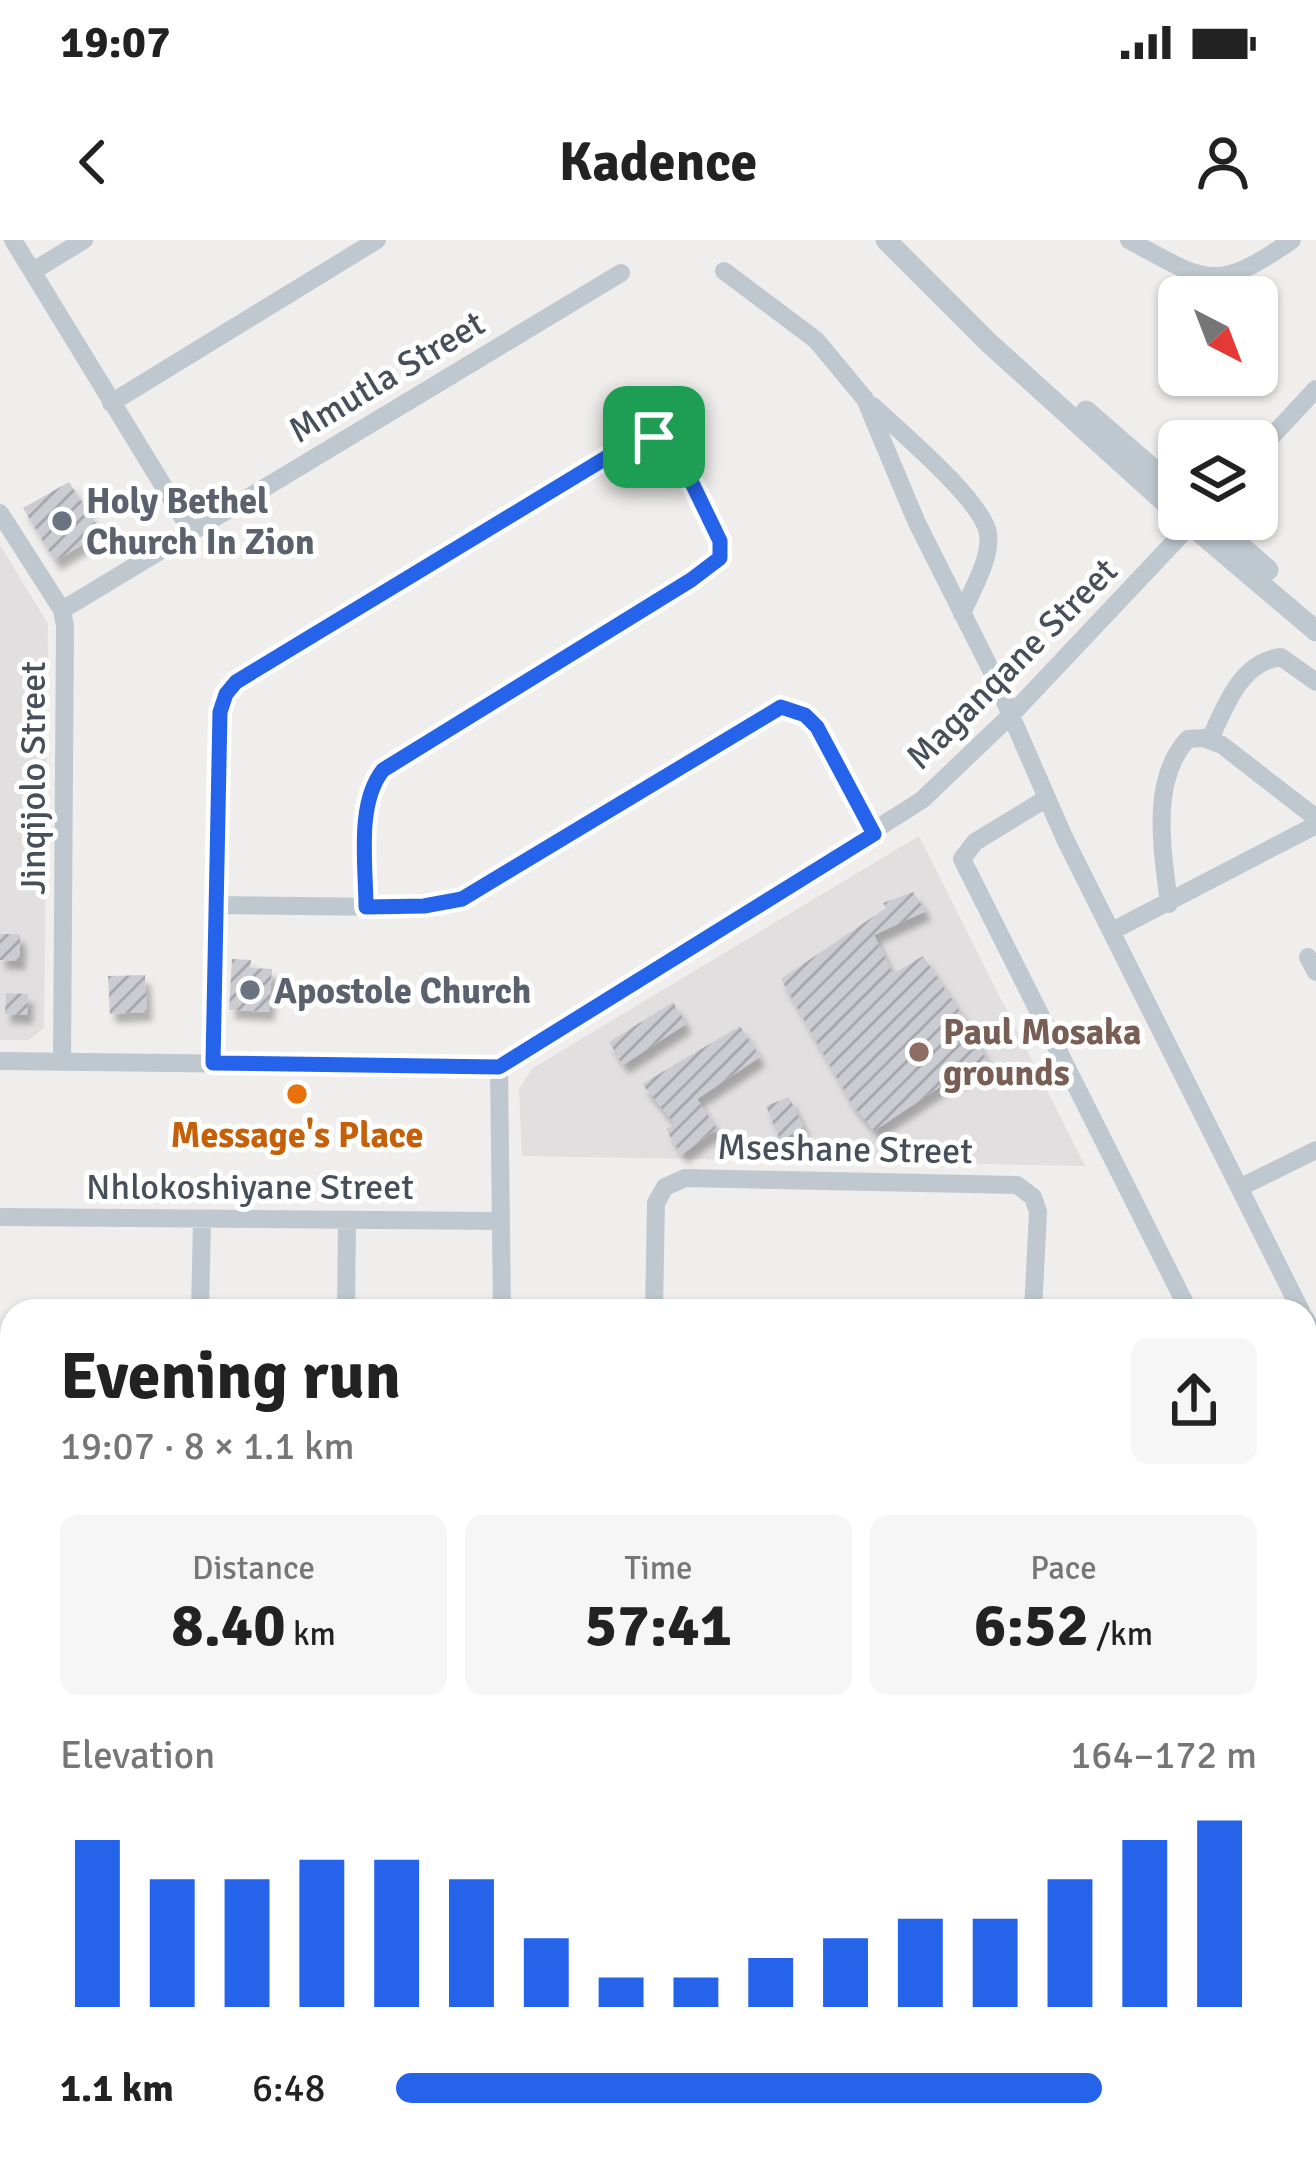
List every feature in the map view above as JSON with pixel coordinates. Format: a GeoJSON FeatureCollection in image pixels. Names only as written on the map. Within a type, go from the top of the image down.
{"type":"FeatureCollection","features":[{"type":"Feature","properties":{"kind":"street"},"geometry":{"type":"LineString","coordinates":[[13,240],[190,531]]}},
{"type":"Feature","properties":{"kind":"street"},"geometry":{"type":"LineString","coordinates":[[33,272],[84,240]]}},
{"type":"Feature","properties":{"kind":"street"},"geometry":{"type":"LineString","coordinates":[[112,403],[376,240]]}},
{"type":"Feature","properties":{"kind":"street"},"geometry":{"type":"LineString","coordinates":[[886,240],[989,344],[1158,490]]}},
{"type":"Feature","properties":{"kind":"street"},"geometry":{"type":"LineString","coordinates":[[900,240],[964,304],[1158,474]]}},
{"type":"Feature","properties":{"kind":"street"},"geometry":{"type":"LineString","coordinates":[[1130,240],[1192,272],[1220,278],[1249,268],[1292,240]]}},
{"type":"Feature","properties":{"kind":"street"},"geometry":{"type":"LineString","coordinates":[[724,272],[816,340],[865,399],[939,467],[984,523],[987,548],[962,614]]}},
{"type":"Feature","properties":{"kind":"street","name":"Mmutla Street"},"geometry":{"type":"LineString","coordinates":[[62,610],[621,273]]}},
{"type":"Feature","properties":{"kind":"street"},"geometry":{"type":"LineString","coordinates":[[1278,430],[1316,389]]}},
{"type":"Feature","properties":{"kind":"street"},"geometry":{"type":"LineString","coordinates":[[865,399],[916,523],[1012,715],[1046,798],[1296,1299]]}},
{"type":"Feature","properties":{"kind":"street"},"geometry":{"type":"LineString","coordinates":[[213,1063],[220,712],[232,685],[635,439],[648,436],[664,442],[678,454],[711,522],[723,548],[720,558],[383,770],[368,806],[366,907]]}},
{"type":"Feature","properties":{"kind":"street","name":"Jinqijolo Street"},"geometry":{"type":"LineString","coordinates":[[0,513],[62,610],[66,702],[62,1061]]}},
{"type":"Feature","properties":{"kind":"street","name":"Maganqane Street"},"geometry":{"type":"LineString","coordinates":[[499,1067],[922,800],[1012,715],[1173,540]]}},
{"type":"Feature","properties":{"kind":"street"},"geometry":{"type":"LineString","coordinates":[[1215,540],[1316,631]]}},
{"type":"Feature","properties":{"kind":"street"},"geometry":{"type":"LineString","coordinates":[[1220,540],[1316,611]]}},
{"type":"Feature","properties":{"kind":"street"},"geometry":{"type":"LineString","coordinates":[[1210,739],[1230,695],[1261,663],[1281,657],[1316,682]]}},
{"type":"Feature","properties":{"kind":"street"},"geometry":{"type":"LineString","coordinates":[[217,905],[424,906],[462,899],[781,707],[805,715],[817,727],[874,834]]}},
{"type":"Feature","properties":{"kind":"street"},"geometry":{"type":"LineString","coordinates":[[1114,930],[1169,904],[1316,822],[1210,739],[1195,737],[1184,743],[1166,782],[1162,840],[1169,904]]}},
{"type":"Feature","properties":{"kind":"street"},"geometry":{"type":"LineString","coordinates":[[1046,798],[975,842],[962,859],[1183,1299]]}},
{"type":"Feature","properties":{"kind":"street"},"geometry":{"type":"LineString","coordinates":[[0,1061],[499,1067],[502,1299]]}},
{"type":"Feature","properties":{"kind":"street"},"geometry":{"type":"LineString","coordinates":[[1241,1187],[1316,1150]]}},
{"type":"Feature","properties":{"kind":"street","name":"Mseshane Street"},"geometry":{"type":"LineString","coordinates":[[654,1299],[656,1204],[663,1189],[685,1178],[1017,1186],[1038,1207],[1034,1299]]}},
{"type":"Feature","properties":{"kind":"street","name":"Nhlokoshiyane Street"},"geometry":{"type":"LineString","coordinates":[[0,1217],[500,1221]]}},
{"type":"Feature","properties":{"kind":"street"},"geometry":{"type":"LineString","coordinates":[[346,1299],[347,1220]]}},
{"type":"Feature","properties":{"kind":"street"},"geometry":{"type":"LineString","coordinates":[[200,1299],[202,1221]]}},
{"type":"Feature","properties":{"kind":"shaded area"},"geometry":{"type":"Polygon","coordinates":[[[0,545],[48,624],[44,1028],[29,1040],[0,1040],[0,545]]]}},
{"type":"Feature","properties":{"kind":"shaded area"},"geometry":{"type":"Polygon","coordinates":[[[919,836],[1085,1166],[522,1156],[519,1089],[533,1068],[919,836]]]}},
{"type":"Feature","properties":{"kind":"building","name":"Holy Bethel Church In Zion"},"geometry":{"type":"Polygon","coordinates":[[[69,482],[102,533],[55,561],[23,508],[69,482]]]}},
{"type":"Feature","properties":{"kind":"building"},"geometry":{"type":"Polygon","coordinates":[[[913,892],[926,911],[874,935],[893,974],[923,956],[987,1061],[874,1131],[853,1106],[781,979],[886,908],[883,903],[913,892]]]}},
{"type":"Feature","properties":{"kind":"building"},"geometry":{"type":"Polygon","coordinates":[[[0,934],[20,934],[20,961],[0,960],[0,934]]]}},
{"type":"Feature","properties":{"kind":"building","name":"Apostole Church"},"geometry":{"type":"Polygon","coordinates":[[[232,959],[251,960],[250,968],[272,969],[269,1012],[229,1010],[232,959]]]}},
{"type":"Feature","properties":{"kind":"building"},"geometry":{"type":"Polygon","coordinates":[[[145,975],[147,1012],[110,1014],[108,976],[145,975]]]}},
{"type":"Feature","properties":{"kind":"building"},"geometry":{"type":"Polygon","coordinates":[[[6,993],[28,994],[27,1015],[5,1014],[6,993]]]}},
{"type":"Feature","properties":{"kind":"building"},"geometry":{"type":"Polygon","coordinates":[[[673,1002],[686,1024],[623,1065],[609,1042],[673,1002]]]}},
{"type":"Feature","properties":{"kind":"building"},"geometry":{"type":"Polygon","coordinates":[[[740,1026],[760,1057],[697,1099],[717,1129],[681,1155],[666,1129],[675,1124],[642,1084],[740,1026]]]}},
{"type":"Feature","properties":{"kind":"building"},"geometry":{"type":"Polygon","coordinates":[[[789,1097],[804,1128],[780,1140],[766,1106],[789,1097]]]}},
{"type":"Feature","properties":{"kind":"place","name":"Holy Bethel Church In Zion"},"geometry":{"type":"Point","coordinates":[62,521]}},
{"type":"Feature","properties":{"kind":"place","name":"Apostole Church"},"geometry":{"type":"Point","coordinates":[250,990]}},
{"type":"Feature","properties":{"kind":"place","name":"Paul Mosaka grounds"},"geometry":{"type":"Point","coordinates":[919,1052]}},
{"type":"Feature","properties":{"kind":"place","name":"Message's Place"},"geometry":{"type":"Point","coordinates":[297,1094]}},
{"type":"Feature","properties":{"kind":"route"},"geometry":{"type":"LineString","coordinates":[[654,437],[678,454],[723,548],[720,558],[383,770],[368,806],[366,907],[424,906],[462,899],[781,707],[805,715],[817,727],[874,834],[499,1067],[213,1063],[220,712],[230,688],[556,485],[635,439],[654,437]]}}]}
